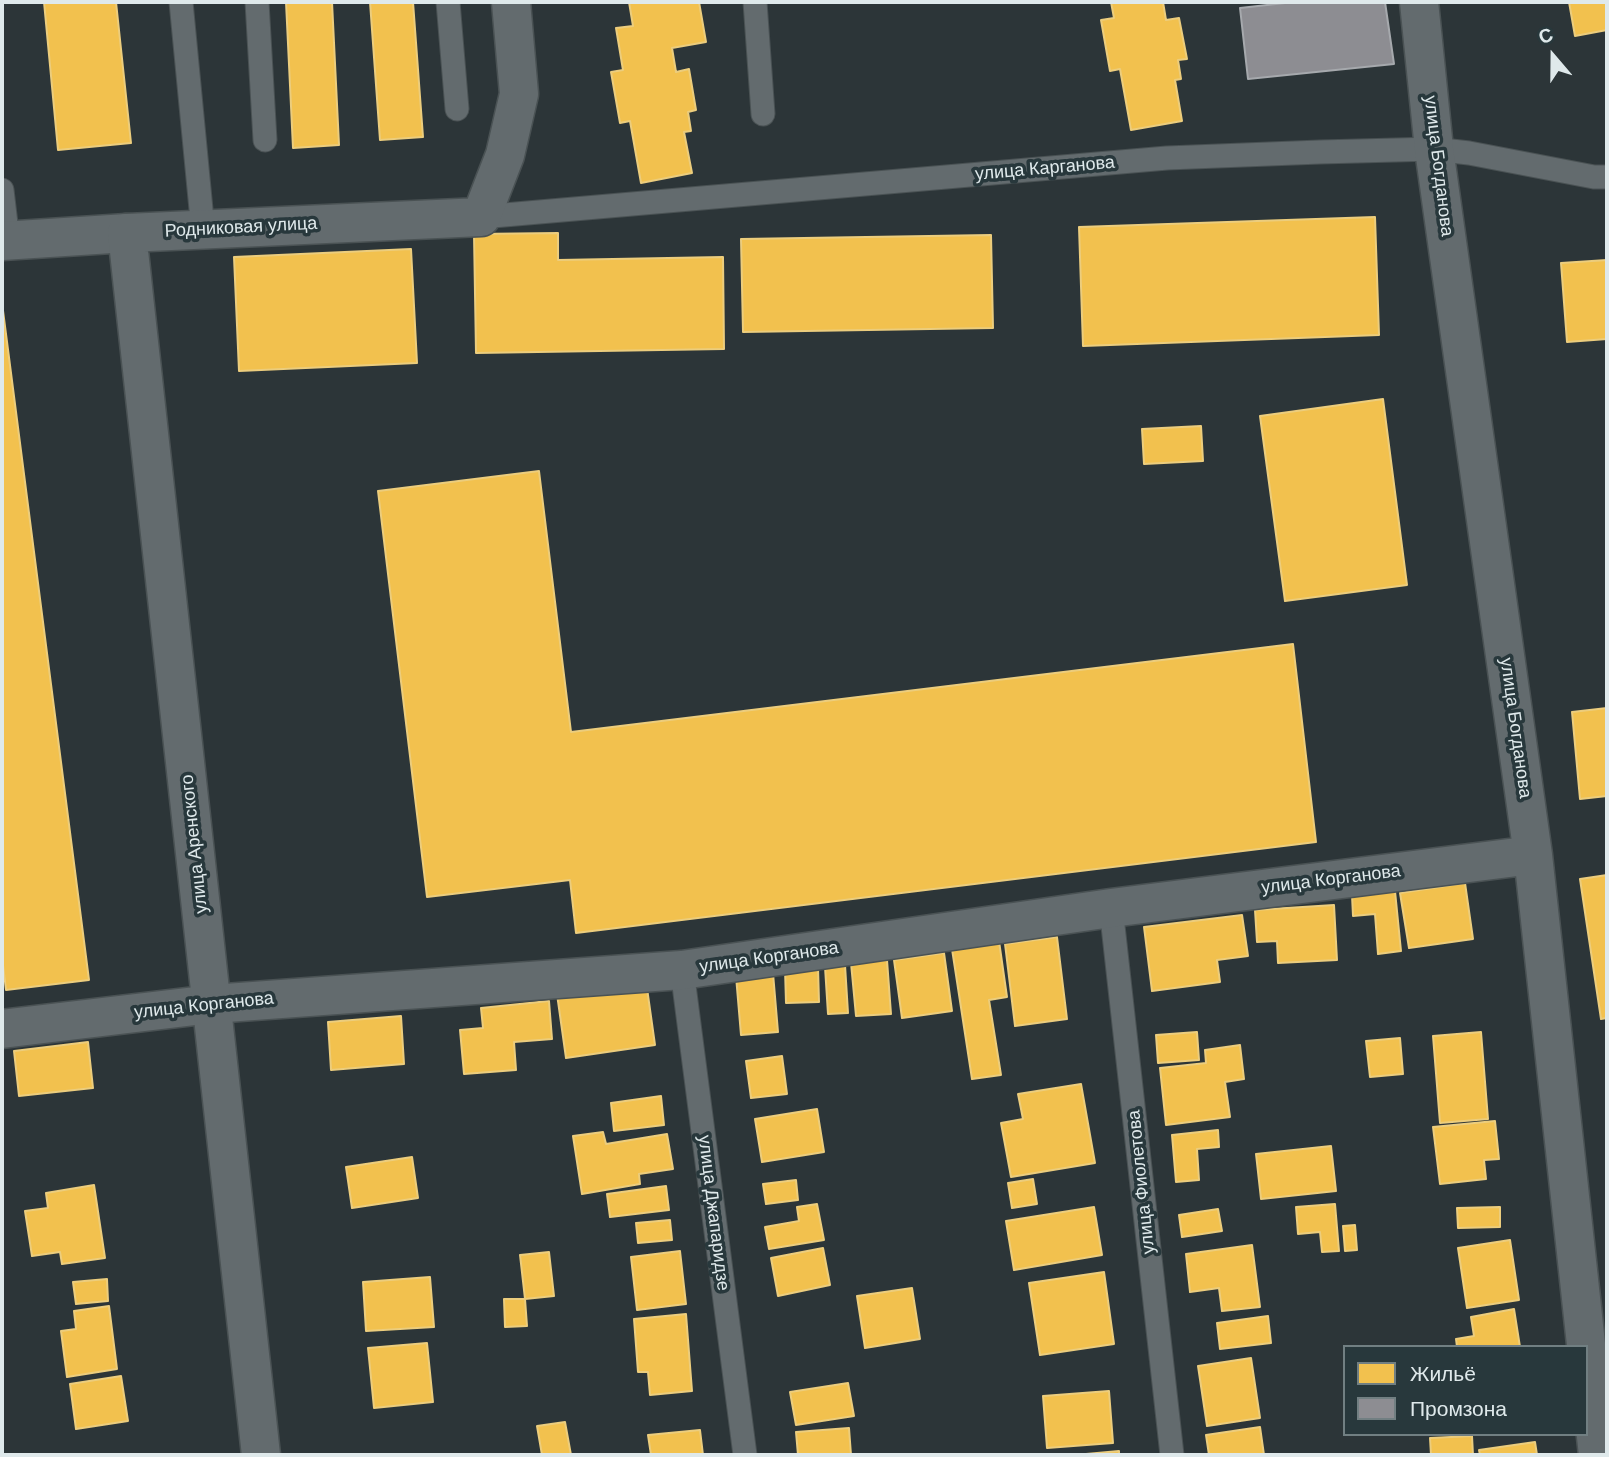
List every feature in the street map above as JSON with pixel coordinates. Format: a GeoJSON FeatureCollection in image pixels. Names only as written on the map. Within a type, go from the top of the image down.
{"type":"FeatureCollection","features":[{"type":"Feature","properties":{"kind":"street"},"geometry":{"type":"LineString","coordinates":[[481,217],[505,155],[519,94],[511,2]]}},
{"type":"Feature","properties":{"kind":"street","name":"улица Богданова"},"geometry":{"type":"LineString","coordinates":[[1419,2],[1434,149],[1533,855],[1600,1433]]}},
{"type":"Feature","properties":{"kind":"street","name":"Родниковая улица"},"geometry":{"type":"LineString","coordinates":[[5,241],[481,217]]}},
{"type":"Feature","properties":{"kind":"street","name":"улица Аренского"},"geometry":{"type":"LineString","coordinates":[[127,233],[261,1455]]}},
{"type":"Feature","properties":{"kind":"street","name":"улица Корганова"},"geometry":{"type":"LineString","coordinates":[[2,1029],[212,1003],[682,970],[1111,908],[1533,855]]}},
{"type":"Feature","properties":{"kind":"lane"},"geometry":{"type":"LineString","coordinates":[[181,2],[202,230]]}},
{"type":"Feature","properties":{"kind":"lane"},"geometry":{"type":"LineString","coordinates":[[257,2],[265,140]]}},
{"type":"Feature","properties":{"kind":"lane"},"geometry":{"type":"LineString","coordinates":[[448,2],[457,109]]}},
{"type":"Feature","properties":{"kind":"lane"},"geometry":{"type":"LineString","coordinates":[[755,2],[763,114]]}},
{"type":"Feature","properties":{"kind":"lane","name":"улица Карганова"},"geometry":{"type":"LineString","coordinates":[[481,217],[1167,158],[1434,149],[1607,177]]}},
{"type":"Feature","properties":{"kind":"lane"},"geometry":{"type":"LineString","coordinates":[[2,190],[5,241]]}},
{"type":"Feature","properties":{"kind":"lane","name":"улица Фиолетова"},"geometry":{"type":"LineString","coordinates":[[1111,908],[1172,1455]]}},
{"type":"Feature","properties":{"kind":"lane","name":"улица Джапаридзе"},"geometry":{"type":"LineString","coordinates":[[682,970],[745,1455]]}},
{"type":"Feature","properties":{"kind":"building: Жильё"},"geometry":{"type":"Polygon","coordinates":[[[44,2],[116,2],[131,143],[58,150],[44,2]]]}},
{"type":"Feature","properties":{"kind":"building: Жильё"},"geometry":{"type":"Polygon","coordinates":[[[286,2],[332,2],[339,145],[293,148],[286,2]]]}},
{"type":"Feature","properties":{"kind":"building: Жильё"},"geometry":{"type":"Polygon","coordinates":[[[370,2],[413,2],[423,137],[380,140],[370,2]]]}},
{"type":"Feature","properties":{"kind":"building: Жильё"},"geometry":{"type":"Polygon","coordinates":[[[629,2],[699,2],[706,42],[672,48],[676,72],[689,69],[696,110],[688,112],[691,131],[684,132],[692,173],[641,183],[630,121],[620,123],[611,72],[623,70],[616,28],[633,26],[629,2]]]}},
{"type":"Feature","properties":{"kind":"building: Жильё"},"geometry":{"type":"Polygon","coordinates":[[[1111,2],[1163,2],[1166,20],[1179,18],[1187,59],[1178,60],[1181,79],[1175,80],[1182,121],[1131,130],[1120,69],[1110,71],[1101,20],[1114,18],[1111,2]]]}},
{"type":"Feature","properties":{"kind":"building: Жильё"},"geometry":{"type":"Polygon","coordinates":[[[1569,2],[1607,2],[1607,30],[1575,36],[1569,2]]]}},
{"type":"Feature","properties":{"kind":"building: Жильё"},"geometry":{"type":"Polygon","coordinates":[[[1375,217],[1379,335],[1083,346],[1079,227],[1375,217]]]}},
{"type":"Feature","properties":{"kind":"building: Жильё"},"geometry":{"type":"Polygon","coordinates":[[[558,233],[558,260],[723,257],[724,349],[476,353],[474,234],[558,233]]]}},
{"type":"Feature","properties":{"kind":"building: Жильё"},"geometry":{"type":"Polygon","coordinates":[[[991,235],[993,328],[743,332],[741,239],[991,235]]]}},
{"type":"Feature","properties":{"kind":"building: Жильё"},"geometry":{"type":"Polygon","coordinates":[[[411,249],[417,363],[239,371],[234,257],[411,249]]]}},
{"type":"Feature","properties":{"kind":"building: Жильё"},"geometry":{"type":"Polygon","coordinates":[[[1607,260],[1607,339],[1567,342],[1561,263],[1607,260]]]}},
{"type":"Feature","properties":{"kind":"building: Жильё"},"geometry":{"type":"Polygon","coordinates":[[[2,303],[89,980],[6,990],[2,957],[2,303]]]}},
{"type":"Feature","properties":{"kind":"building: Жильё"},"geometry":{"type":"Polygon","coordinates":[[[1383,399],[1407,585],[1285,601],[1260,416],[1383,399]]]}},
{"type":"Feature","properties":{"kind":"building: Жильё"},"geometry":{"type":"Polygon","coordinates":[[[1201,426],[1203,461],[1144,464],[1142,429],[1201,426]]]}},
{"type":"Feature","properties":{"kind":"building: Жильё"},"geometry":{"type":"Polygon","coordinates":[[[539,471],[571,732],[1293,644],[1316,842],[576,933],[570,880],[427,897],[378,491],[539,471]]]}},
{"type":"Feature","properties":{"kind":"building: Жильё"},"geometry":{"type":"Polygon","coordinates":[[[1607,708],[1607,796],[1580,799],[1572,712],[1607,708]]]}},
{"type":"Feature","properties":{"kind":"building: Жильё"},"geometry":{"type":"Polygon","coordinates":[[[1607,875],[1607,1018],[1601,1019],[1580,879],[1607,875]]]}},
{"type":"Feature","properties":{"kind":"building: Жильё"},"geometry":{"type":"Polygon","coordinates":[[[1465,883],[1473,939],[1409,948],[1400,893],[1465,883]]]}},
{"type":"Feature","properties":{"kind":"building: Жильё"},"geometry":{"type":"Polygon","coordinates":[[[1395,891],[1401,951],[1378,954],[1375,914],[1353,916],[1352,895],[1395,891]]]}},
{"type":"Feature","properties":{"kind":"building: Жильё"},"geometry":{"type":"Polygon","coordinates":[[[1334,905],[1337,960],[1278,963],[1277,941],[1257,942],[1255,910],[1334,905]]]}},
{"type":"Feature","properties":{"kind":"building: Жильё"},"geometry":{"type":"Polygon","coordinates":[[[1242,915],[1248,956],[1217,960],[1220,982],[1152,991],[1144,927],[1242,915]]]}},
{"type":"Feature","properties":{"kind":"building: Жильё"},"geometry":{"type":"Polygon","coordinates":[[[1057,937],[1067,1019],[1015,1026],[1005,944],[1057,937]]]}},
{"type":"Feature","properties":{"kind":"building: Жильё"},"geometry":{"type":"Polygon","coordinates":[[[999,941],[1007,997],[989,1000],[1001,1075],[972,1079],[952,949],[999,941]]]}},
{"type":"Feature","properties":{"kind":"building: Жильё"},"geometry":{"type":"Polygon","coordinates":[[[944,953],[952,1011],[902,1018],[894,960],[944,953]]]}},
{"type":"Feature","properties":{"kind":"building: Жильё"},"geometry":{"type":"Polygon","coordinates":[[[887,960],[891,1014],[856,1016],[851,963],[887,960]]]}},
{"type":"Feature","properties":{"kind":"building: Жильё"},"geometry":{"type":"Polygon","coordinates":[[[845,965],[848,1013],[828,1014],[825,967],[845,965]]]}},
{"type":"Feature","properties":{"kind":"building: Жильё"},"geometry":{"type":"Polygon","coordinates":[[[818,967],[819,1002],[786,1003],[785,969],[818,967]]]}},
{"type":"Feature","properties":{"kind":"building: Жильё"},"geometry":{"type":"Polygon","coordinates":[[[773,973],[778,1032],[741,1035],[736,976],[773,973]]]}},
{"type":"Feature","properties":{"kind":"building: Жильё"},"geometry":{"type":"Polygon","coordinates":[[[646,981],[655,1045],[566,1058],[557,994],[646,981]]]}},
{"type":"Feature","properties":{"kind":"building: Жильё"},"geometry":{"type":"Polygon","coordinates":[[[549,1001],[552,1039],[514,1042],[516,1070],[464,1074],[460,1030],[483,1028],[481,1008],[549,1001]]]}},
{"type":"Feature","properties":{"kind":"building: Жильё"},"geometry":{"type":"Polygon","coordinates":[[[401,1016],[404,1064],[331,1070],[328,1022],[401,1016]]]}},
{"type":"Feature","properties":{"kind":"building: Жильё"},"geometry":{"type":"Polygon","coordinates":[[[1197,1032],[1199,1060],[1158,1063],[1156,1035],[1197,1032]]]}},
{"type":"Feature","properties":{"kind":"building: Жильё"},"geometry":{"type":"Polygon","coordinates":[[[1481,1032],[1488,1119],[1440,1123],[1433,1036],[1481,1032]]]}},
{"type":"Feature","properties":{"kind":"building: Жильё"},"geometry":{"type":"Polygon","coordinates":[[[1400,1038],[1403,1074],[1370,1077],[1366,1041],[1400,1038]]]}},
{"type":"Feature","properties":{"kind":"building: Жильё"},"geometry":{"type":"Polygon","coordinates":[[[88,1042],[93,1088],[19,1096],[14,1051],[88,1042]]]}},
{"type":"Feature","properties":{"kind":"building: Жильё"},"geometry":{"type":"Polygon","coordinates":[[[1240,1045],[1244,1079],[1225,1082],[1230,1117],[1166,1125],[1160,1068],[1206,1063],[1205,1050],[1240,1045]]]}},
{"type":"Feature","properties":{"kind":"building: Жильё"},"geometry":{"type":"Polygon","coordinates":[[[782,1056],[787,1094],[751,1098],[746,1061],[782,1056]]]}},
{"type":"Feature","properties":{"kind":"building: Жильё"},"geometry":{"type":"Polygon","coordinates":[[[1081,1084],[1095,1163],[1011,1177],[1001,1123],[1023,1119],[1018,1094],[1081,1084]]]}},
{"type":"Feature","properties":{"kind":"building: Жильё"},"geometry":{"type":"Polygon","coordinates":[[[661,1096],[664,1125],[614,1131],[611,1103],[661,1096]]]}},
{"type":"Feature","properties":{"kind":"building: Жильё"},"geometry":{"type":"Polygon","coordinates":[[[817,1109],[824,1152],[762,1162],[755,1119],[817,1109]]]}},
{"type":"Feature","properties":{"kind":"building: Жильё"},"geometry":{"type":"Polygon","coordinates":[[[1495,1121],[1499,1159],[1484,1160],[1486,1179],[1440,1184],[1433,1127],[1495,1121]]]}},
{"type":"Feature","properties":{"kind":"building: Жильё"},"geometry":{"type":"Polygon","coordinates":[[[1218,1130],[1219,1147],[1197,1149],[1199,1180],[1176,1182],[1172,1135],[1218,1130]]]}},
{"type":"Feature","properties":{"kind":"building: Жильё"},"geometry":{"type":"Polygon","coordinates":[[[603,1132],[606,1144],[667,1134],[673,1169],[639,1174],[640,1184],[582,1194],[573,1136],[603,1132]]]}},
{"type":"Feature","properties":{"kind":"building: Жильё"},"geometry":{"type":"Polygon","coordinates":[[[1331,1146],[1336,1191],[1261,1199],[1256,1154],[1331,1146]]]}},
{"type":"Feature","properties":{"kind":"building: Жильё"},"geometry":{"type":"Polygon","coordinates":[[[412,1157],[418,1198],[352,1208],[346,1167],[412,1157]]]}},
{"type":"Feature","properties":{"kind":"building: Жильё"},"geometry":{"type":"Polygon","coordinates":[[[1033,1179],[1037,1204],[1012,1208],[1008,1183],[1033,1179]]]}},
{"type":"Feature","properties":{"kind":"building: Жильё"},"geometry":{"type":"Polygon","coordinates":[[[796,1180],[798,1200],[766,1204],[763,1184],[796,1180]]]}},
{"type":"Feature","properties":{"kind":"building: Жильё"},"geometry":{"type":"Polygon","coordinates":[[[94,1185],[105,1258],[62,1264],[60,1252],[32,1256],[25,1211],[48,1208],[46,1193],[94,1185]]]}},
{"type":"Feature","properties":{"kind":"building: Жильё"},"geometry":{"type":"Polygon","coordinates":[[[666,1186],[669,1210],[610,1217],[607,1194],[666,1186]]]}},
{"type":"Feature","properties":{"kind":"building: Жильё"},"geometry":{"type":"Polygon","coordinates":[[[817,1204],[824,1240],[769,1249],[765,1227],[799,1221],[797,1207],[817,1204]]]}},
{"type":"Feature","properties":{"kind":"building: Жильё"},"geometry":{"type":"Polygon","coordinates":[[[1335,1204],[1339,1251],[1322,1252],[1320,1232],[1298,1234],[1296,1207],[1335,1204]]]}},
{"type":"Feature","properties":{"kind":"building: Жильё"},"geometry":{"type":"Polygon","coordinates":[[[1094,1207],[1102,1255],[1014,1270],[1006,1221],[1094,1207]]]}},
{"type":"Feature","properties":{"kind":"building: Жильё"},"geometry":{"type":"Polygon","coordinates":[[[1500,1207],[1500,1227],[1458,1228],[1457,1208],[1500,1207]]]}},
{"type":"Feature","properties":{"kind":"building: Жильё"},"geometry":{"type":"Polygon","coordinates":[[[1218,1209],[1222,1231],[1182,1237],[1179,1215],[1218,1209]]]}},
{"type":"Feature","properties":{"kind":"building: Жильё"},"geometry":{"type":"Polygon","coordinates":[[[670,1220],[672,1240],[638,1243],[636,1223],[670,1220]]]}},
{"type":"Feature","properties":{"kind":"building: Жильё"},"geometry":{"type":"Polygon","coordinates":[[[1355,1225],[1357,1250],[1345,1251],[1343,1226],[1355,1225]]]}},
{"type":"Feature","properties":{"kind":"building: Жильё"},"geometry":{"type":"Polygon","coordinates":[[[1510,1240],[1519,1300],[1467,1308],[1458,1248],[1510,1240]]]}},
{"type":"Feature","properties":{"kind":"building: Жильё"},"geometry":{"type":"Polygon","coordinates":[[[1252,1245],[1260,1307],[1222,1311],[1219,1288],[1190,1292],[1186,1254],[1252,1245]]]}},
{"type":"Feature","properties":{"kind":"building: Жильё"},"geometry":{"type":"Polygon","coordinates":[[[823,1248],[830,1285],[778,1296],[771,1258],[823,1248]]]}},
{"type":"Feature","properties":{"kind":"building: Жильё"},"geometry":{"type":"Polygon","coordinates":[[[680,1251],[686,1304],[637,1310],[631,1257],[680,1251]]]}},
{"type":"Feature","properties":{"kind":"building: Жильё"},"geometry":{"type":"Polygon","coordinates":[[[549,1252],[554,1296],[525,1299],[520,1255],[549,1252]]]}},
{"type":"Feature","properties":{"kind":"building: Жильё"},"geometry":{"type":"Polygon","coordinates":[[[1104,1272],[1114,1344],[1040,1355],[1029,1283],[1104,1272]]]}},
{"type":"Feature","properties":{"kind":"building: Жильё"},"geometry":{"type":"Polygon","coordinates":[[[430,1277],[434,1327],[366,1331],[363,1282],[430,1277]]]}},
{"type":"Feature","properties":{"kind":"building: Жильё"},"geometry":{"type":"Polygon","coordinates":[[[107,1279],[108,1301],[76,1304],[73,1282],[107,1279]]]}},
{"type":"Feature","properties":{"kind":"building: Жильё"},"geometry":{"type":"Polygon","coordinates":[[[912,1288],[920,1339],[865,1348],[857,1296],[912,1288]]]}},
{"type":"Feature","properties":{"kind":"building: Жильё"},"geometry":{"type":"Polygon","coordinates":[[[504,1299],[525,1299],[527,1326],[505,1327],[504,1299]]]}},
{"type":"Feature","properties":{"kind":"building: Жильё"},"geometry":{"type":"Polygon","coordinates":[[[109,1306],[117,1369],[67,1377],[61,1331],[76,1329],[74,1311],[109,1306]]]}},
{"type":"Feature","properties":{"kind":"building: Жильё"},"geometry":{"type":"Polygon","coordinates":[[[1514,1309],[1520,1345],[1457,1345],[1456,1339],[1474,1336],[1471,1317],[1514,1309]]]}},
{"type":"Feature","properties":{"kind":"building: Жильё"},"geometry":{"type":"Polygon","coordinates":[[[686,1314],[692,1391],[650,1395],[648,1372],[638,1372],[634,1319],[686,1314]]]}},
{"type":"Feature","properties":{"kind":"building: Жильё"},"geometry":{"type":"Polygon","coordinates":[[[1268,1316],[1271,1343],[1220,1349],[1217,1323],[1268,1316]]]}},
{"type":"Feature","properties":{"kind":"building: Жильё"},"geometry":{"type":"Polygon","coordinates":[[[427,1343],[433,1402],[374,1408],[368,1348],[427,1343]]]}},
{"type":"Feature","properties":{"kind":"building: Жильё"},"geometry":{"type":"Polygon","coordinates":[[[1251,1358],[1260,1418],[1207,1426],[1198,1366],[1251,1358]]]}},
{"type":"Feature","properties":{"kind":"building: Жильё"},"geometry":{"type":"Polygon","coordinates":[[[121,1376],[128,1421],[76,1429],[70,1384],[121,1376]]]}},
{"type":"Feature","properties":{"kind":"building: Жильё"},"geometry":{"type":"Polygon","coordinates":[[[848,1383],[854,1416],[796,1425],[790,1392],[848,1383]]]}},
{"type":"Feature","properties":{"kind":"building: Жильё"},"geometry":{"type":"Polygon","coordinates":[[[1109,1391],[1113,1443],[1047,1448],[1043,1396],[1109,1391]]]}},
{"type":"Feature","properties":{"kind":"building: Жильё"},"geometry":{"type":"Polygon","coordinates":[[[565,1422],[571,1455],[542,1455],[537,1426],[565,1422]]]}},
{"type":"Feature","properties":{"kind":"building: Жильё"},"geometry":{"type":"Polygon","coordinates":[[[1260,1427],[1264,1455],[1209,1455],[1206,1435],[1260,1427]]]}},
{"type":"Feature","properties":{"kind":"building: Жильё"},"geometry":{"type":"Polygon","coordinates":[[[849,1428],[851,1455],[798,1455],[796,1432],[849,1428]]]}},
{"type":"Feature","properties":{"kind":"building: Жильё"},"geometry":{"type":"Polygon","coordinates":[[[700,1430],[703,1455],[651,1455],[648,1435],[700,1430]]]}},
{"type":"Feature","properties":{"kind":"building: Жильё"},"geometry":{"type":"Polygon","coordinates":[[[1472,1436],[1473,1455],[1431,1455],[1430,1438],[1472,1436]]]}},
{"type":"Feature","properties":{"kind":"building: Жильё"},"geometry":{"type":"Polygon","coordinates":[[[1535,1442],[1537,1455],[1480,1455],[1479,1450],[1535,1442]]]}},
{"type":"Feature","properties":{"kind":"building: Жильё"},"geometry":{"type":"Polygon","coordinates":[[[1119,1451],[1119,1455],[1075,1455],[1119,1451]]]}},
{"type":"Feature","properties":{"kind":"building: Промзона"},"geometry":{"type":"Polygon","coordinates":[[[1294,2],[1385,2],[1394,64],[1248,79],[1240,8],[1294,2]]]}}]}
